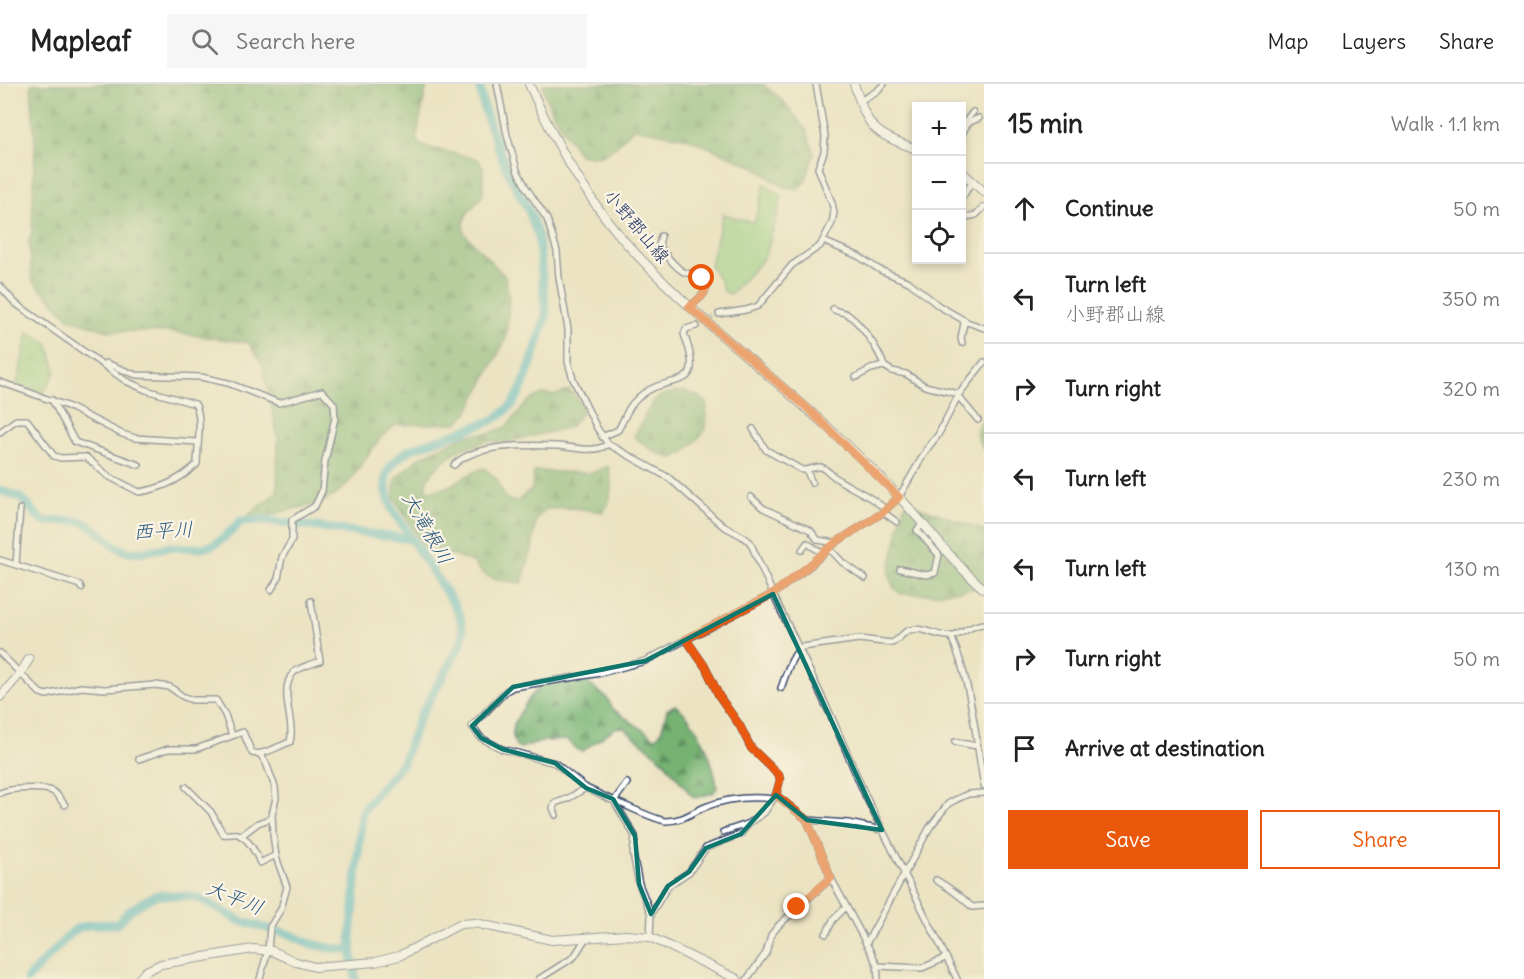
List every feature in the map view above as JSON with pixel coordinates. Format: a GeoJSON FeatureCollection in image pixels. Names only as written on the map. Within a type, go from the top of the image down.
{"type":"FeatureCollection","features":[{"type":"Feature","properties":{"kind":"main road","name":"小野郡山線"},"geometry":{"type":"LineString","coordinates":[[529,84],[568,163],[636,255],[689,307],[806,407],[899,497],[984,589]]}},
{"type":"Feature","properties":{"kind":"main road"},"geometry":{"type":"LineString","coordinates":[[854,84],[867,121],[876,131],[912,147]]}},
{"type":"Feature","properties":{"kind":"main road"},"geometry":{"type":"LineString","coordinates":[[966,176],[984,192]]}},
{"type":"Feature","properties":{"kind":"main road"},"geometry":{"type":"LineString","coordinates":[[0,697],[20,674],[29,659]]}},
{"type":"Feature","properties":{"kind":"main road"},"geometry":{"type":"LineString","coordinates":[[139,979],[146,971],[161,964],[247,950],[268,950],[309,966],[372,962],[399,956],[464,923],[479,924],[552,940],[626,935],[650,936],[735,979]]}},
{"type":"Feature","properties":{"kind":"street"},"geometry":{"type":"LineString","coordinates":[[497,84],[507,135],[517,170],[547,219],[557,251],[571,372],[602,437],[608,444],[669,478],[723,526],[750,542],[882,830],[957,979]]}},
{"type":"Feature","properties":{"kind":"street"},"geometry":{"type":"LineString","coordinates":[[720,314],[759,306],[792,266],[820,246],[832,223],[834,212],[818,168],[824,152],[825,136],[816,84]]}},
{"type":"Feature","properties":{"kind":"street"},"geometry":{"type":"LineString","coordinates":[[860,102],[884,84]]}},
{"type":"Feature","properties":{"kind":"street"},"geometry":{"type":"LineString","coordinates":[[966,122],[973,112]]}},
{"type":"Feature","properties":{"kind":"street"},"geometry":{"type":"LineString","coordinates":[[966,127],[968,123],[979,118]]}},
{"type":"Feature","properties":{"kind":"street"},"geometry":{"type":"LineString","coordinates":[[966,192],[972,182]]}},
{"type":"Feature","properties":{"kind":"street"},"geometry":{"type":"LineString","coordinates":[[966,218],[976,215],[984,207]]}},
{"type":"Feature","properties":{"kind":"street"},"geometry":{"type":"LineString","coordinates":[[661,236],[658,243],[660,248],[675,265],[684,272],[705,280],[705,293],[689,307]]}},
{"type":"Feature","properties":{"kind":"street"},"geometry":{"type":"LineString","coordinates":[[823,241],[909,282],[939,306],[984,328]]}},
{"type":"Feature","properties":{"kind":"street"},"geometry":{"type":"LineString","coordinates":[[0,286],[15,303],[137,387],[195,404],[199,418],[196,464],[189,472],[166,485],[139,492],[108,476],[86,457],[54,456],[27,420],[16,420],[0,432]]}},
{"type":"Feature","properties":{"kind":"street"},"geometry":{"type":"LineString","coordinates":[[833,309],[845,313],[855,322],[869,339],[884,366],[892,371],[906,374],[925,386],[958,395],[978,420]]}},
{"type":"Feature","properties":{"kind":"street"},"geometry":{"type":"LineString","coordinates":[[962,343],[964,324],[968,322]]}},
{"type":"Feature","properties":{"kind":"street"},"geometry":{"type":"LineString","coordinates":[[602,437],[618,430],[626,413],[639,396],[690,374],[693,367],[692,356],[684,334],[686,329],[696,326]]}},
{"type":"Feature","properties":{"kind":"street"},"geometry":{"type":"LineString","coordinates":[[98,360],[136,375],[201,377],[228,384],[279,404],[322,391],[334,404],[335,418],[325,461],[322,491],[315,506],[292,520],[292,540],[282,557],[278,579],[271,590]]}},
{"type":"Feature","properties":{"kind":"street"},"geometry":{"type":"LineString","coordinates":[[882,830],[848,823],[807,820],[775,797],[749,796],[731,799],[705,807],[684,818],[667,821],[631,809],[586,788],[555,764],[502,749],[481,738],[472,726],[506,691],[513,687],[569,679],[630,666],[661,654],[773,594],[835,543],[884,511],[899,497],[927,449],[938,435],[958,395],[984,362]]}},
{"type":"Feature","properties":{"kind":"street"},"geometry":{"type":"LineString","coordinates":[[856,377],[871,369],[884,366]]}},
{"type":"Feature","properties":{"kind":"street"},"geometry":{"type":"LineString","coordinates":[[0,382],[52,400],[129,436],[197,442]]}},
{"type":"Feature","properties":{"kind":"street"},"geometry":{"type":"LineString","coordinates":[[52,400],[75,442],[139,465]]}},
{"type":"Feature","properties":{"kind":"street"},"geometry":{"type":"LineString","coordinates":[[753,429],[766,450],[802,470],[807,471],[817,467],[824,469],[851,488],[870,496],[897,522]]}},
{"type":"Feature","properties":{"kind":"street"},"geometry":{"type":"LineString","coordinates":[[454,465],[469,454],[483,450],[556,446],[597,449],[608,444]]}},
{"type":"Feature","properties":{"kind":"street"},"geometry":{"type":"LineString","coordinates":[[807,471],[812,483]]}},
{"type":"Feature","properties":{"kind":"street"},"geometry":{"type":"LineString","coordinates":[[751,497],[763,508],[810,530],[818,540],[835,543]]}},
{"type":"Feature","properties":{"kind":"street"},"geometry":{"type":"LineString","coordinates":[[16,564],[20,509]]}},
{"type":"Feature","properties":{"kind":"street"},"geometry":{"type":"LineString","coordinates":[[900,569],[926,575],[935,573],[939,555],[917,530],[923,524]]}},
{"type":"Feature","properties":{"kind":"street"},"geometry":{"type":"LineString","coordinates":[[802,550],[807,543],[824,554]]}},
{"type":"Feature","properties":{"kind":"street"},"geometry":{"type":"LineString","coordinates":[[829,548],[842,562],[865,578]]}},
{"type":"Feature","properties":{"kind":"street"},"geometry":{"type":"LineString","coordinates":[[0,560],[80,585],[81,588]]}},
{"type":"Feature","properties":{"kind":"street"},"geometry":{"type":"LineString","coordinates":[[140,759],[168,749],[196,749],[243,732],[252,753],[260,754],[290,742],[292,735],[287,698],[292,675],[295,671],[320,661],[311,601]]}},
{"type":"Feature","properties":{"kind":"street"},"geometry":{"type":"LineString","coordinates":[[781,688],[798,649],[810,645],[859,639],[892,643],[909,630],[922,630],[942,636],[951,636],[984,624]]}},
{"type":"Feature","properties":{"kind":"street"},"geometry":{"type":"LineString","coordinates":[[951,636],[967,683],[984,786]]}},
{"type":"Feature","properties":{"kind":"street"},"geometry":{"type":"LineString","coordinates":[[686,639],[706,668],[719,696],[740,726],[751,748],[779,775],[780,780],[775,797],[764,813],[749,823],[723,832]]}},
{"type":"Feature","properties":{"kind":"street"},"geometry":{"type":"LineString","coordinates":[[0,653],[40,693],[46,694],[81,687],[105,689],[155,685],[170,687],[192,700],[216,700],[225,715],[232,735]]}},
{"type":"Feature","properties":{"kind":"street"},"geometry":{"type":"LineString","coordinates":[[955,742],[977,746]]}},
{"type":"Feature","properties":{"kind":"street"},"geometry":{"type":"LineString","coordinates":[[260,754],[266,763],[274,788],[276,798],[272,818],[276,855],[287,887],[280,909],[270,927],[268,950],[260,979]]}},
{"type":"Feature","properties":{"kind":"street"},"geometry":{"type":"LineString","coordinates":[[614,801],[627,783]]}},
{"type":"Feature","properties":{"kind":"street"},"geometry":{"type":"LineString","coordinates":[[186,787],[214,816],[223,834],[241,836],[248,842],[260,863],[276,855]]}},
{"type":"Feature","properties":{"kind":"street"},"geometry":{"type":"LineString","coordinates":[[556,815],[553,808],[555,803],[586,788]]}},
{"type":"Feature","properties":{"kind":"street"},"geometry":{"type":"LineString","coordinates":[[0,793],[11,790],[45,790],[53,792],[65,805]]}},
{"type":"Feature","properties":{"kind":"street"},"geometry":{"type":"LineString","coordinates":[[866,944],[930,827],[948,804],[962,796],[984,793]]}},
{"type":"Feature","properties":{"kind":"street"},"geometry":{"type":"LineString","coordinates":[[614,801],[635,836],[633,854],[639,884],[651,914],[650,936]]}},
{"type":"Feature","properties":{"kind":"street"},"geometry":{"type":"LineString","coordinates":[[241,836],[258,823],[272,818]]}},
{"type":"Feature","properties":{"kind":"street"},"geometry":{"type":"LineString","coordinates":[[807,820],[831,878],[877,966],[878,979]]}},
{"type":"Feature","properties":{"kind":"street"},"geometry":{"type":"LineString","coordinates":[[651,914],[668,886],[689,872],[706,848],[741,834],[749,823]]}},
{"type":"Feature","properties":{"kind":"street"},"geometry":{"type":"LineString","coordinates":[[747,979],[766,953],[771,934],[778,925],[831,878]]}},
{"type":"Feature","properties":{"kind":"street"},"geometry":{"type":"LineString","coordinates":[[936,880],[954,891],[956,896],[972,907],[984,906]]}},
{"type":"Feature","properties":{"kind":"street"},"geometry":{"type":"LineString","coordinates":[[826,934],[833,920],[846,907]]}},
{"type":"Feature","properties":{"kind":"street"},"geometry":{"type":"LineString","coordinates":[[539,979],[574,957],[586,938]]}},
{"type":"Feature","properties":{"kind":"street"},"geometry":{"type":"LineString","coordinates":[[877,966],[922,968],[945,958]]}},
{"type":"Feature","properties":{"kind":"highlighted area"},"geometry":{"type":"Polygon","coordinates":[[[773,594],[882,830],[807,820],[776,795],[741,834],[706,848],[689,872],[668,886],[651,914],[639,884],[635,836],[613,799],[586,788],[555,763],[502,749],[481,738],[472,726],[513,687],[645,661],[773,594]]]}},
{"type":"Feature","properties":{"kind":"green space"},"geometry":{"type":"Polygon","coordinates":[[[31,84],[427,84],[416,140],[422,146],[478,159],[483,167],[483,195],[467,214],[463,223],[464,233],[505,276],[509,299],[506,339],[469,411],[458,423],[396,425],[380,438],[351,480],[337,494],[318,504],[288,510],[250,522],[246,517],[277,492],[278,437],[262,364],[249,343],[170,332],[108,331],[69,318],[32,280],[29,241],[32,230],[35,143],[31,84]]]}},
{"type":"Feature","properties":{"kind":"green space"},"geometry":{"type":"Polygon","coordinates":[[[543,84],[763,84],[784,102],[807,131],[814,154],[805,182],[797,189],[786,187],[755,167],[687,138],[634,128],[606,153],[580,156],[552,112],[543,84]]]}},
{"type":"Feature","properties":{"kind":"green space"},"geometry":{"type":"Polygon","coordinates":[[[765,184],[782,197],[767,251],[762,260],[730,294],[723,291],[710,265],[723,214],[754,223],[765,184]]]}},
{"type":"Feature","properties":{"kind":"green space"},"geometry":{"type":"Polygon","coordinates":[[[28,332],[48,343],[56,372],[42,394],[17,385],[28,332]]]}},
{"type":"Feature","properties":{"kind":"green space"},"geometry":{"type":"Polygon","coordinates":[[[569,390],[584,410],[570,427],[504,443],[488,441],[459,450],[443,461],[427,479],[427,491],[444,488],[484,468],[496,478],[506,499],[516,502],[532,489],[533,474],[536,471],[591,473],[608,466],[611,490],[609,502],[603,512],[573,508],[546,509],[536,519],[532,549],[522,583],[497,580],[483,574],[473,562],[423,546],[394,498],[397,477],[420,457],[466,435],[490,433],[506,427],[528,401],[542,394],[556,395],[569,390]]]}},
{"type":"Feature","properties":{"kind":"green space"},"geometry":{"type":"Polygon","coordinates":[[[684,391],[707,403],[705,431],[685,452],[673,458],[661,455],[634,436],[656,399],[684,391]]]}},
{"type":"Feature","properties":{"kind":"green space"},"geometry":{"type":"Polygon","coordinates":[[[984,419],[984,450],[976,431],[984,419]]]}},
{"type":"Feature","properties":{"kind":"green space"},"geometry":{"type":"Polygon","coordinates":[[[909,503],[984,530],[984,587],[932,594],[901,594],[893,587],[889,573],[904,506],[909,503]]]}},
{"type":"Feature","properties":{"kind":"green space"},"geometry":{"type":"Polygon","coordinates":[[[570,681],[588,683],[607,698],[613,709],[655,738],[661,732],[667,710],[675,705],[691,721],[704,742],[717,788],[713,793],[695,798],[663,760],[623,727],[615,728],[583,751],[577,750],[567,740],[545,741],[520,748],[516,746],[513,737],[514,724],[534,692],[542,685],[570,681]]]}},
{"type":"Feature","properties":{"kind":"waterway","name":"大滝根川"},"geometry":{"type":"LineString","coordinates":[[356,979],[351,938],[362,814],[365,807],[403,762],[419,718],[461,644],[463,632],[460,616],[453,603],[392,509],[386,490],[389,468],[409,450],[491,421],[513,404],[533,358],[546,315],[538,236],[528,209],[506,168],[484,108],[479,84]]}},
{"type":"Feature","properties":{"kind":"waterway","name":"西平川"},"geometry":{"type":"LineString","coordinates":[[0,490],[21,498],[42,521],[73,520],[89,524],[114,545],[131,552],[171,547],[208,547],[221,540],[241,521],[264,520],[410,539]]}},
{"type":"Feature","properties":{"kind":"waterway","name":"大平川"},"geometry":{"type":"LineString","coordinates":[[27,979],[78,928],[89,925],[117,924],[130,910],[158,895],[190,896],[203,900],[240,921],[292,935],[308,943],[351,950]]}},
{"type":"Feature","properties":{"kind":"tunnel"},"geometry":{"type":"LineString","coordinates":[[696,326],[719,314]]}},
{"type":"Feature","properties":{"kind":"route"},"geometry":{"type":"LineString","coordinates":[[702,278],[706,283],[705,293],[689,307],[806,407],[899,497],[882,513],[835,543],[773,594],[686,639],[706,668],[719,696],[740,726],[751,748],[779,775],[776,795],[807,820],[831,878],[797,907]]}}]}
